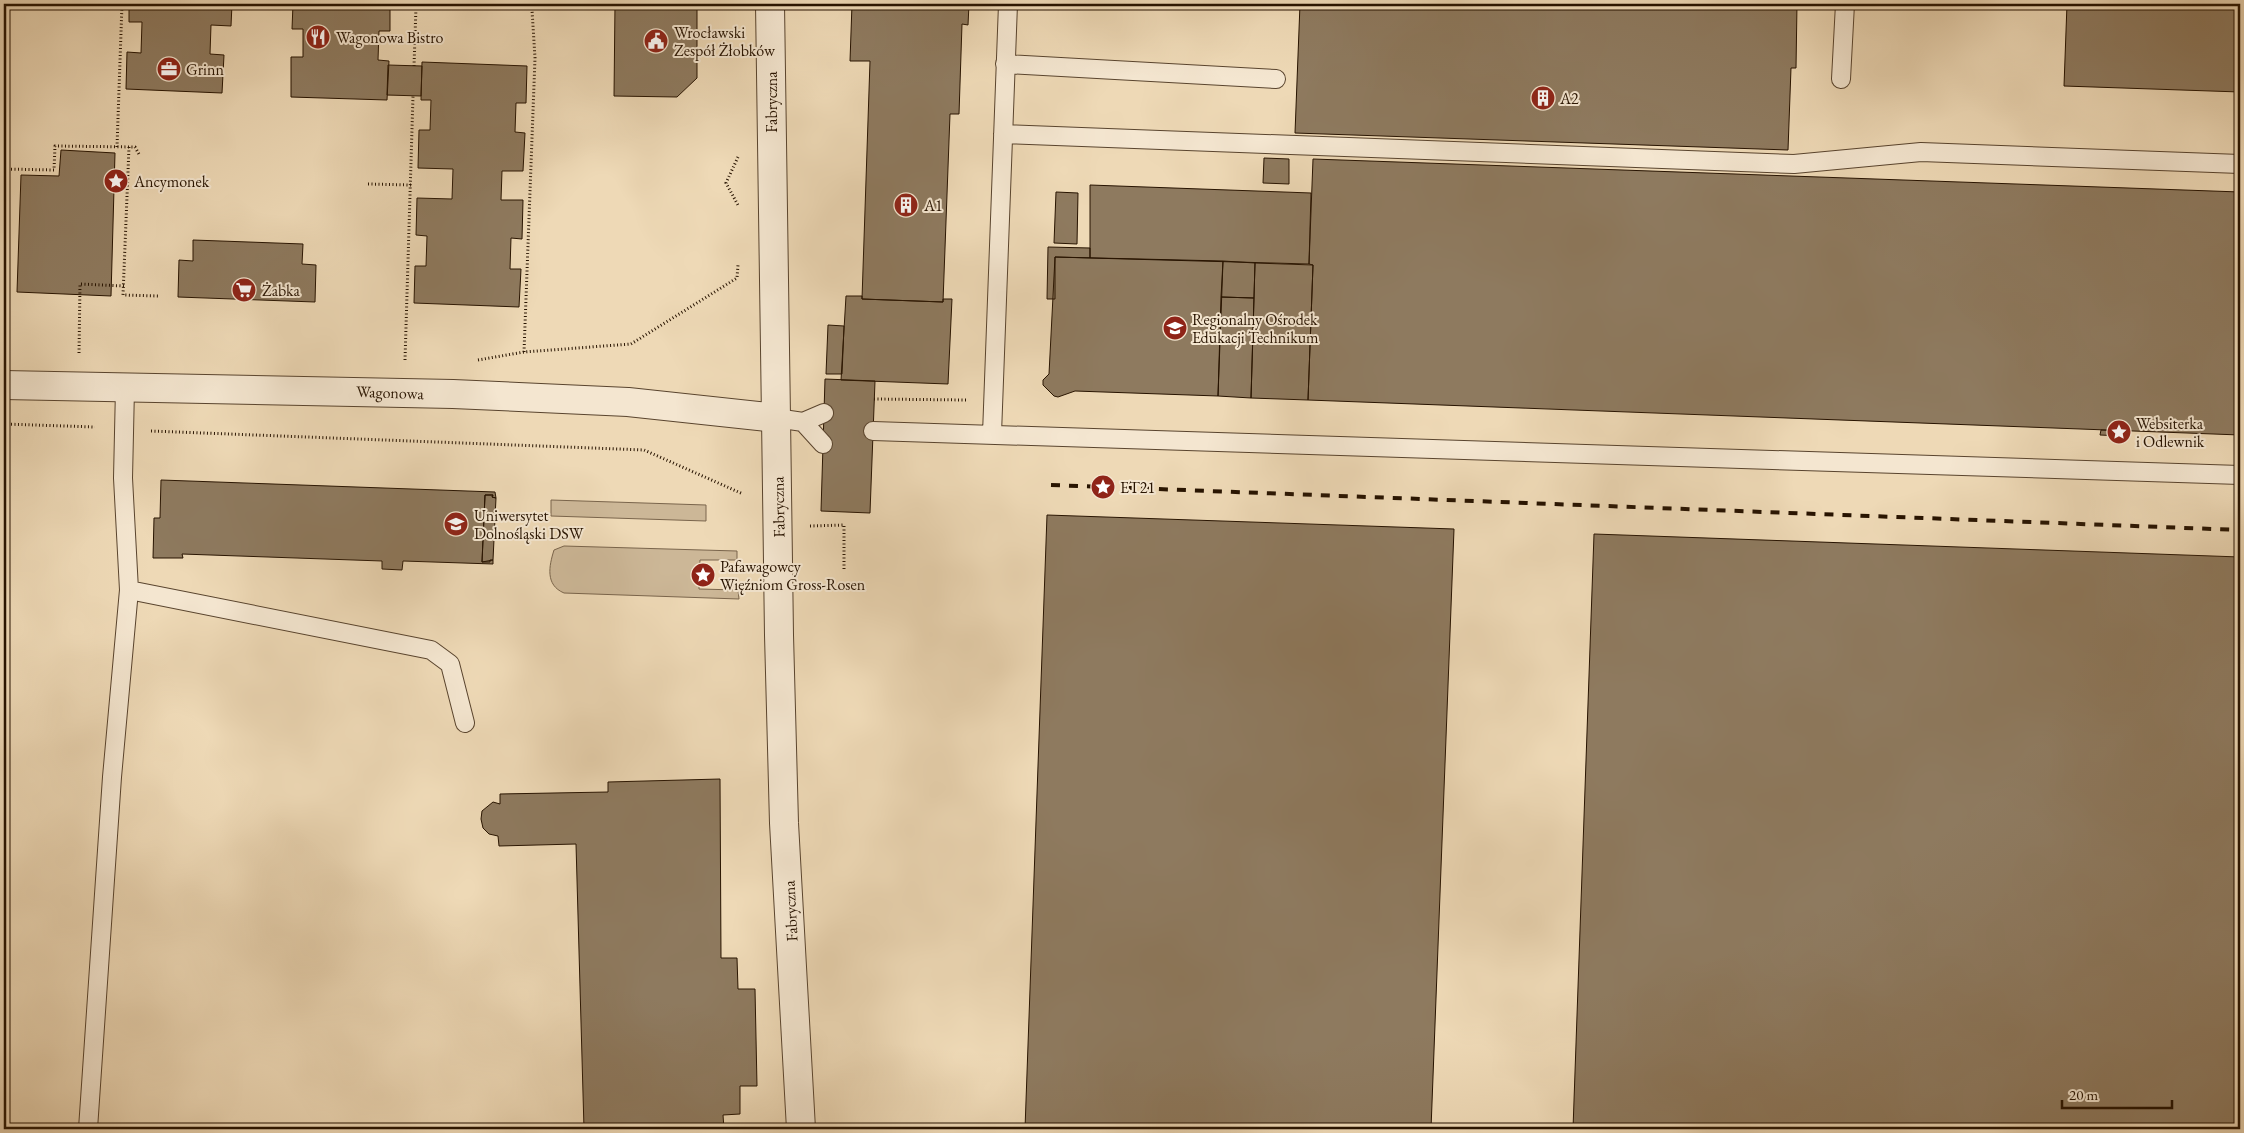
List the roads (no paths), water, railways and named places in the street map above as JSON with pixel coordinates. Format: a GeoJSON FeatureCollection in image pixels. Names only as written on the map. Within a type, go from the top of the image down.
{"type":"FeatureCollection","features":[{"type":"Feature","properties":{"kind":"street","name":"Fabryczna"},"geometry":{"type":"LineString","coordinates":[[770,4],[779,635],[784,823],[801,1129]]}},
{"type":"Feature","properties":{"kind":"street","name":"Wagonowa"},"geometry":{"type":"LineString","coordinates":[[4,386],[453,394],[628,402],[776,418]]}},
{"type":"Feature","properties":{"kind":"lane"},"geometry":{"type":"LineString","coordinates":[[992,434],[1008,4]]}},
{"type":"Feature","properties":{"kind":"lane"},"geometry":{"type":"LineString","coordinates":[[1841,79],[1845,4]]}},
{"type":"Feature","properties":{"kind":"lane"},"geometry":{"type":"LineString","coordinates":[[1005,64],[1276,79]]}},
{"type":"Feature","properties":{"kind":"lane"},"geometry":{"type":"LineString","coordinates":[[1003,134],[1794,164],[1921,152],[2240,164]]}},
{"type":"Feature","properties":{"kind":"lane"},"geometry":{"type":"LineString","coordinates":[[88,1129],[112,777],[129,590],[123,478],[125,388]]}},
{"type":"Feature","properties":{"kind":"lane"},"geometry":{"type":"LineString","coordinates":[[776,418],[803,422],[824,413]]}},
{"type":"Feature","properties":{"kind":"lane"},"geometry":{"type":"LineString","coordinates":[[803,422],[823,444]]}},
{"type":"Feature","properties":{"kind":"lane"},"geometry":{"type":"LineString","coordinates":[[873,431],[2240,475]]}},
{"type":"Feature","properties":{"kind":"lane"},"geometry":{"type":"LineString","coordinates":[[129,590],[431,650],[450,664],[465,723]]}},
{"type":"Feature","properties":{"kind":"railway"},"geometry":{"type":"LineString","coordinates":[[1051,485],[2240,530]]}},
{"type":"Feature","properties":{"kind":"place","name":"Wagonowa Bistro"},"geometry":{"type":"Point","coordinates":[318,37]}},
{"type":"Feature","properties":{"kind":"place","name":"Wrocławski Zespół Żłobków"},"geometry":{"type":"Point","coordinates":[656,41]}},
{"type":"Feature","properties":{"kind":"place","name":"Grinn"},"geometry":{"type":"Point","coordinates":[169,69]}},
{"type":"Feature","properties":{"kind":"place","name":"A2"},"geometry":{"type":"Point","coordinates":[1543,98]}},
{"type":"Feature","properties":{"kind":"place","name":"Ancymonek"},"geometry":{"type":"Point","coordinates":[116,181]}},
{"type":"Feature","properties":{"kind":"place","name":"A1"},"geometry":{"type":"Point","coordinates":[906,205]}},
{"type":"Feature","properties":{"kind":"place","name":"Żabka"},"geometry":{"type":"Point","coordinates":[244,290]}},
{"type":"Feature","properties":{"kind":"place","name":"Regionalny Ośrodek Edukacji Technikum"},"geometry":{"type":"Point","coordinates":[1175,328]}},
{"type":"Feature","properties":{"kind":"place","name":"Websiterka i Odlewnik"},"geometry":{"type":"Point","coordinates":[2119,432]}},
{"type":"Feature","properties":{"kind":"place","name":"ET21"},"geometry":{"type":"Point","coordinates":[1103,487]}},
{"type":"Feature","properties":{"kind":"place","name":"Uniwersytet Dolnośląski DSW"},"geometry":{"type":"Point","coordinates":[456,524]}},
{"type":"Feature","properties":{"kind":"place","name":"Pafawagowcy Więźniom Gross-Rosen"},"geometry":{"type":"Point","coordinates":[703,575]}}]}
